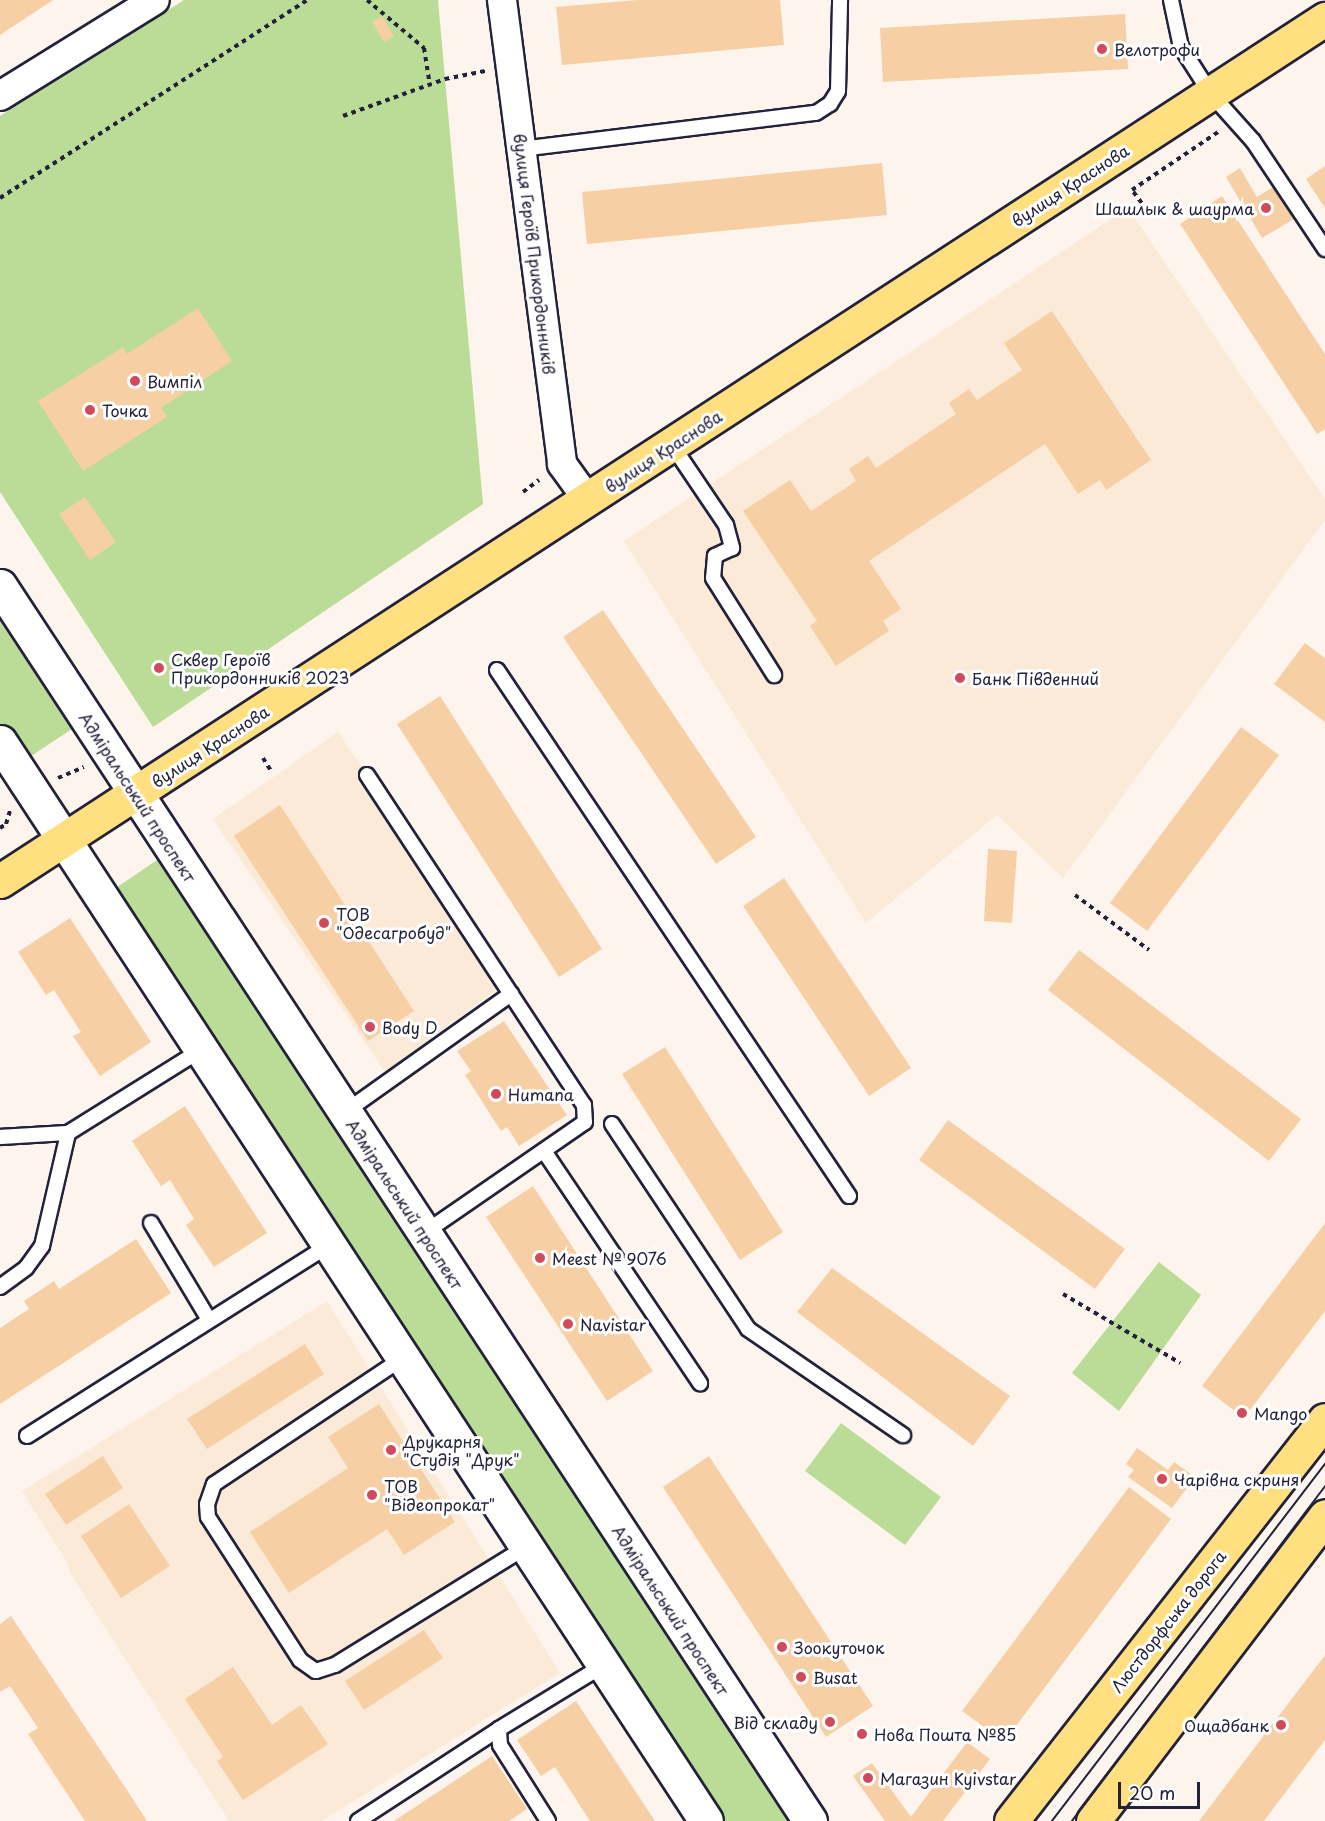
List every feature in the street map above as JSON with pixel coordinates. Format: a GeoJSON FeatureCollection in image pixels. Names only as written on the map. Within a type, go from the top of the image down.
{"type":"FeatureCollection","features":[{"type":"Feature","properties":{"kind":"main road","name":"вулиця Краснова"},"geometry":{"type":"LineString","coordinates":[[0,881],[1325,19]]}},
{"type":"Feature","properties":{"kind":"main road","name":"Адміральський проспект"},"geometry":{"type":"LineString","coordinates":[[0,586],[810,1821]]}},
{"type":"Feature","properties":{"kind":"main road"},"geometry":{"type":"LineString","coordinates":[[0,742],[706,1821]]}},
{"type":"Feature","properties":{"kind":"main road","name":"Люстдорфська дорога"},"geometry":{"type":"LineString","coordinates":[[1011,1821],[1325,1420]]}},
{"type":"Feature","properties":{"kind":"main road"},"geometry":{"type":"LineString","coordinates":[[1093,1821],[1325,1516]]}},
{"type":"Feature","properties":{"kind":"street"},"geometry":{"type":"LineString","coordinates":[[0,96],[154,0]]}},
{"type":"Feature","properties":{"kind":"street","name":"вулиця Героїв Прикордонників"},"geometry":{"type":"LineString","coordinates":[[502,0],[562,464],[588,500]]}},
{"type":"Feature","properties":{"kind":"lane"},"geometry":{"type":"LineString","coordinates":[[522,149],[816,113],[830,104],[838,92],[840,0]]}},
{"type":"Feature","properties":{"kind":"lane"},"geometry":{"type":"LineString","coordinates":[[1171,0],[1181,47],[1211,94],[1253,141],[1325,249]]}},
{"type":"Feature","properties":{"kind":"lane"},"geometry":{"type":"LineString","coordinates":[[672,445],[726,525],[732,548],[715,556],[713,578],[774,675]]}},
{"type":"Feature","properties":{"kind":"lane"},"geometry":{"type":"LineString","coordinates":[[497,670],[849,1196]]}},
{"type":"Feature","properties":{"kind":"lane"},"geometry":{"type":"LineString","coordinates":[[367,775],[584,1106],[585,1122],[424,1233]]}},
{"type":"Feature","properties":{"kind":"lane"},"geometry":{"type":"LineString","coordinates":[[345,1112],[511,994]]}},
{"type":"Feature","properties":{"kind":"lane"},"geometry":{"type":"LineString","coordinates":[[0,1137],[68,1133],[201,1050]]}},
{"type":"Feature","properties":{"kind":"lane"},"geometry":{"type":"LineString","coordinates":[[612,1124],[748,1329],[903,1435]]}},
{"type":"Feature","properties":{"kind":"lane"},"geometry":{"type":"LineString","coordinates":[[0,1287],[26,1268],[42,1246],[68,1133]]}},
{"type":"Feature","properties":{"kind":"lane"},"geometry":{"type":"LineString","coordinates":[[544,1151],[700,1383]]}},
{"type":"Feature","properties":{"kind":"lane"},"geometry":{"type":"LineString","coordinates":[[151,1222],[209,1320]]}},
{"type":"Feature","properties":{"kind":"lane"},"geometry":{"type":"LineString","coordinates":[[27,1436],[329,1245]]}},
{"type":"Feature","properties":{"kind":"lane"},"geometry":{"type":"LineString","coordinates":[[403,1358],[214,1484],[207,1504],[208,1517],[300,1660],[316,1671],[335,1665],[526,1547]]}},
{"type":"Feature","properties":{"kind":"lane"},"geometry":{"type":"LineString","coordinates":[[358,1821],[499,1729],[604,1665]]}},
{"type":"Feature","properties":{"kind":"lane"},"geometry":{"type":"LineString","coordinates":[[499,1729],[500,1745],[548,1821]]}},
{"type":"Feature","properties":{"kind":"path"},"geometry":{"type":"LineString","coordinates":[[0,198],[307,0]]}},
{"type":"Feature","properties":{"kind":"path"},"geometry":{"type":"LineString","coordinates":[[368,0],[424,48],[430,84]]}},
{"type":"Feature","properties":{"kind":"path"},"geometry":{"type":"LineString","coordinates":[[343,116],[430,84],[511,66]]}},
{"type":"Feature","properties":{"kind":"path"},"geometry":{"type":"LineString","coordinates":[[1147,210],[1132,190],[1220,132],[1225,139]]}},
{"type":"Feature","properties":{"kind":"path"},"geometry":{"type":"LineString","coordinates":[[263,758],[271,771]]}},
{"type":"Feature","properties":{"kind":"path"},"geometry":{"type":"LineString","coordinates":[[1075,895],[1149,950]]}},
{"type":"Feature","properties":{"kind":"path"},"geometry":{"type":"LineString","coordinates":[[1063,1294],[1180,1363]]}},
{"type":"Feature","properties":{"kind":"shaded area","name":"Банк Південний"},"geometry":{"type":"Polygon","coordinates":[[[1128,208],[1325,499],[1325,520],[1063,878],[997,815],[866,923],[624,541],[1128,208]]]}},
{"type":"Feature","properties":{"kind":"shaded area"},"geometry":{"type":"Polygon","coordinates":[[[338,732],[506,983],[385,1072],[213,819],[338,732]]]}},
{"type":"Feature","properties":{"kind":"shaded area"},"geometry":{"type":"Polygon","coordinates":[[[327,1301],[560,1673],[322,1821],[229,1821],[72,1576],[66,1561],[22,1491],[327,1301]]]}},
{"type":"Feature","properties":{"kind":"green space"},"geometry":{"type":"Polygon","coordinates":[[[184,0],[438,0],[483,504],[153,727],[0,492],[0,116],[184,0]]]}},
{"type":"Feature","properties":{"kind":"green space"},"geometry":{"type":"Polygon","coordinates":[[[0,612],[75,727],[22,762],[0,728],[0,612]]]}},
{"type":"Feature","properties":{"kind":"green space"},"geometry":{"type":"Polygon","coordinates":[[[160,858],[789,1821],[717,1821],[107,894],[160,858]]]}},
{"type":"Feature","properties":{"kind":"green space"},"geometry":{"type":"Polygon","coordinates":[[[1159,1262],[1201,1295],[1119,1411],[1072,1373],[1159,1262]]]}},
{"type":"Feature","properties":{"kind":"green space"},"geometry":{"type":"Polygon","coordinates":[[[841,1423],[941,1497],[905,1545],[805,1471],[841,1423]]]}},
{"type":"Feature","properties":{"kind":"building"},"geometry":{"type":"Polygon","coordinates":[[[0,0],[53,0],[0,35],[0,0]]]}},
{"type":"Feature","properties":{"kind":"building"},"geometry":{"type":"Polygon","coordinates":[[[637,0],[780,0],[784,45],[562,65],[556,7],[637,0]]]}},
{"type":"Feature","properties":{"kind":"building"},"geometry":{"type":"Polygon","coordinates":[[[1125,14],[1128,69],[883,82],[880,28],[1125,14]]]}},
{"type":"Feature","properties":{"kind":"building"},"geometry":{"type":"Polygon","coordinates":[[[382,16],[394,36],[384,42],[372,22],[382,16]]]}},
{"type":"Feature","properties":{"kind":"building"},"geometry":{"type":"Polygon","coordinates":[[[882,163],[887,215],[587,244],[582,192],[882,163]]]}},
{"type":"Feature","properties":{"kind":"building"},"geometry":{"type":"Polygon","coordinates":[[[1325,166],[1325,208],[1306,179],[1325,166]]]}},
{"type":"Feature","properties":{"kind":"building","name":"Шашлык & шаурма"},"geometry":{"type":"Polygon","coordinates":[[[1240,168],[1257,197],[1275,186],[1294,219],[1262,238],[1226,177],[1240,168]]]}},
{"type":"Feature","properties":{"kind":"building"},"geometry":{"type":"Polygon","coordinates":[[[1222,196],[1325,354],[1325,429],[1317,434],[1180,224],[1222,196]]]}},
{"type":"Feature","properties":{"kind":"building","name":"Вимпіл"},"geometry":{"type":"Polygon","coordinates":[[[198,308],[232,361],[161,408],[167,417],[83,471],[38,401],[123,347],[127,354],[198,308]]]}},
{"type":"Feature","properties":{"kind":"building"},"geometry":{"type":"Polygon","coordinates":[[[1052,311],[1151,460],[1106,490],[1100,480],[1078,494],[1045,444],[869,561],[901,609],[883,621],[889,631],[836,666],[810,626],[817,621],[743,511],[790,480],[811,511],[856,481],[849,469],[868,456],[876,468],[956,414],[949,403],[969,389],[977,400],[1022,370],[1004,343],[1052,311]]]}},
{"type":"Feature","properties":{"kind":"building"},"geometry":{"type":"Polygon","coordinates":[[[85,497],[116,542],[90,560],[59,514],[85,497]]]}},
{"type":"Feature","properties":{"kind":"building"},"geometry":{"type":"Polygon","coordinates":[[[603,610],[756,837],[716,864],[563,637],[603,610]]]}},
{"type":"Feature","properties":{"kind":"building"},"geometry":{"type":"Polygon","coordinates":[[[1305,643],[1325,658],[1325,722],[1274,684],[1305,643]]]}},
{"type":"Feature","properties":{"kind":"building"},"geometry":{"type":"Polygon","coordinates":[[[440,696],[602,949],[559,977],[397,724],[440,696]]]}},
{"type":"Feature","properties":{"kind":"building"},"geometry":{"type":"Polygon","coordinates":[[[1241,727],[1279,755],[1147,931],[1110,903],[1241,727]]]}},
{"type":"Feature","properties":{"kind":"building","name":"ТОВ \"Одесагробуд\""},"geometry":{"type":"Polygon","coordinates":[[[280,805],[414,1011],[368,1041],[234,836],[280,805]]]}},
{"type":"Feature","properties":{"kind":"building"},"geometry":{"type":"Polygon","coordinates":[[[988,849],[1017,851],[1012,923],[984,921],[988,849]]]}},
{"type":"Feature","properties":{"kind":"building"},"geometry":{"type":"Polygon","coordinates":[[[784,878],[911,1068],[869,1096],[743,906],[784,878]]]}},
{"type":"Feature","properties":{"kind":"building"},"geometry":{"type":"Polygon","coordinates":[[[70,918],[151,1042],[100,1076],[73,1036],[81,1032],[54,990],[46,995],[18,952],[70,918]]]}},
{"type":"Feature","properties":{"kind":"building"},"geometry":{"type":"Polygon","coordinates":[[[1079,950],[1301,1119],[1269,1161],[1048,990],[1079,950]]]}},
{"type":"Feature","properties":{"kind":"building"},"geometry":{"type":"Polygon","coordinates":[[[504,1021],[567,1115],[519,1146],[507,1127],[501,1131],[465,1075],[471,1071],[457,1051],[504,1021]]]}},
{"type":"Feature","properties":{"kind":"building"},"geometry":{"type":"Polygon","coordinates":[[[665,1047],[783,1232],[740,1260],[622,1074],[665,1047]]]}},
{"type":"Feature","properties":{"kind":"building"},"geometry":{"type":"Polygon","coordinates":[[[185,1106],[267,1233],[214,1267],[186,1225],[194,1219],[170,1180],[161,1186],[132,1141],[185,1106]]]}},
{"type":"Feature","properties":{"kind":"building"},"geometry":{"type":"Polygon","coordinates":[[[948,1120],[1125,1249],[1095,1289],[919,1160],[948,1120]]]}},
{"type":"Feature","properties":{"kind":"building"},"geometry":{"type":"Polygon","coordinates":[[[533,1186],[653,1371],[607,1401],[486,1217],[533,1186]]]}},
{"type":"Feature","properties":{"kind":"building"},"geometry":{"type":"Polygon","coordinates":[[[1325,1223],[1325,1311],[1244,1418],[1202,1386],[1325,1223]]]}},
{"type":"Feature","properties":{"kind":"building"},"geometry":{"type":"Polygon","coordinates":[[[136,1239],[171,1293],[0,1404],[0,1328],[29,1309],[24,1301],[54,1281],[59,1289],[136,1239]]]}},
{"type":"Feature","properties":{"kind":"building"},"geometry":{"type":"Polygon","coordinates":[[[832,1268],[1010,1396],[973,1446],[797,1312],[832,1268]]]}},
{"type":"Feature","properties":{"kind":"building"},"geometry":{"type":"Polygon","coordinates":[[[305,1344],[324,1374],[207,1449],[187,1419],[305,1344]]]}},
{"type":"Feature","properties":{"kind":"building","name":"ТОВ \"Відеопрокат\""},"geometry":{"type":"Polygon","coordinates":[[[379,1404],[455,1522],[404,1555],[387,1529],[289,1593],[250,1532],[348,1468],[328,1437],[379,1404]]]}},
{"type":"Feature","properties":{"kind":"building","name":"Чарівна скриня"},"geometry":{"type":"Polygon","coordinates":[[[1137,1448],[1168,1470],[1174,1462],[1195,1477],[1172,1508],[1128,1477],[1134,1470],[1126,1464],[1137,1448]]]}},
{"type":"Feature","properties":{"kind":"building"},"geometry":{"type":"Polygon","coordinates":[[[103,1456],[123,1488],[66,1525],[45,1494],[103,1456]]]}},
{"type":"Feature","properties":{"kind":"building"},"geometry":{"type":"Polygon","coordinates":[[[709,1456],[873,1706],[826,1737],[663,1487],[709,1456]]]}},
{"type":"Feature","properties":{"kind":"building"},"geometry":{"type":"Polygon","coordinates":[[[1129,1487],[1171,1519],[1004,1742],[962,1711],[1129,1487]]]}},
{"type":"Feature","properties":{"kind":"building"},"geometry":{"type":"Polygon","coordinates":[[[129,1504],[170,1566],[121,1598],[81,1536],[129,1504]]]}},
{"type":"Feature","properties":{"kind":"building"},"geometry":{"type":"Polygon","coordinates":[[[11,1616],[147,1821],[85,1821],[28,1734],[38,1728],[10,1686],[0,1692],[0,1624],[11,1616]]]}},
{"type":"Feature","properties":{"kind":"building"},"geometry":{"type":"Polygon","coordinates":[[[424,1630],[443,1658],[364,1710],[345,1681],[424,1630]]]}},
{"type":"Feature","properties":{"kind":"building"},"geometry":{"type":"Polygon","coordinates":[[[1325,1655],[1325,1740],[1264,1821],[1199,1821],[1325,1655]]]}},
{"type":"Feature","properties":{"kind":"building"},"geometry":{"type":"Polygon","coordinates":[[[233,1667],[272,1725],[301,1705],[328,1744],[243,1800],[217,1761],[223,1757],[185,1699],[233,1667]]]}},
{"type":"Feature","properties":{"kind":"building"},"geometry":{"type":"Polygon","coordinates":[[[576,1701],[655,1821],[590,1821],[555,1767],[541,1776],[517,1740],[576,1701]]]}},
{"type":"Feature","properties":{"kind":"building"},"geometry":{"type":"Polygon","coordinates":[[[967,1742],[990,1759],[943,1821],[885,1821],[853,1776],[872,1763],[911,1817],[967,1742]]]}},
{"type":"Feature","properties":{"kind":"building"},"geometry":{"type":"Polygon","coordinates":[[[492,1756],[527,1809],[509,1821],[394,1821],[492,1756]]]}},
{"type":"Feature","properties":{"kind":"tram line"},"geometry":{"type":"LineString","coordinates":[[1052,1821],[1325,1464]]}},
{"type":"Feature","properties":{"kind":"tram line"},"geometry":{"type":"LineString","coordinates":[[1072,1821],[1325,1486]]}},
{"type":"Feature","properties":{"kind":"place","name":"Велотрофи"},"geometry":{"type":"Point","coordinates":[1102,49]}},
{"type":"Feature","properties":{"kind":"place","name":"Шашлык & шаурма"},"geometry":{"type":"Point","coordinates":[1266,208]}},
{"type":"Feature","properties":{"kind":"place","name":"Вимпіл"},"geometry":{"type":"Point","coordinates":[135,381]}},
{"type":"Feature","properties":{"kind":"place","name":"Точка"},"geometry":{"type":"Point","coordinates":[90,410]}},
{"type":"Feature","properties":{"kind":"place","name":"Сквер Героїв Прикордонників 2023"},"geometry":{"type":"Point","coordinates":[159,668]}},
{"type":"Feature","properties":{"kind":"place","name":"Банк Південний"},"geometry":{"type":"Point","coordinates":[960,678]}},
{"type":"Feature","properties":{"kind":"place","name":"ТОВ \"Одесагробуд\""},"geometry":{"type":"Point","coordinates":[324,923]}},
{"type":"Feature","properties":{"kind":"place","name":"Body D"},"geometry":{"type":"Point","coordinates":[370,1027]}},
{"type":"Feature","properties":{"kind":"place","name":"Humana"},"geometry":{"type":"Point","coordinates":[496,1094]}},
{"type":"Feature","properties":{"kind":"place","name":"Meest № 9076"},"geometry":{"type":"Point","coordinates":[540,1258]}},
{"type":"Feature","properties":{"kind":"place","name":"Navistar"},"geometry":{"type":"Point","coordinates":[568,1324]}},
{"type":"Feature","properties":{"kind":"place","name":"Mango"},"geometry":{"type":"Point","coordinates":[1242,1413]}},
{"type":"Feature","properties":{"kind":"place","name":"Друкарня \"Студія \"Друк\""},"geometry":{"type":"Point","coordinates":[391,1450]}},
{"type":"Feature","properties":{"kind":"place","name":"Чарівна скриня"},"geometry":{"type":"Point","coordinates":[1162,1479]}},
{"type":"Feature","properties":{"kind":"place","name":"ТОВ \"Відеопрокат\""},"geometry":{"type":"Point","coordinates":[372,1495]}},
{"type":"Feature","properties":{"kind":"place","name":"Зоокуточок"},"geometry":{"type":"Point","coordinates":[782,1647]}},
{"type":"Feature","properties":{"kind":"place","name":"Busat"},"geometry":{"type":"Point","coordinates":[801,1677]}},
{"type":"Feature","properties":{"kind":"place","name":"Від складу"},"geometry":{"type":"Point","coordinates":[830,1722]}},
{"type":"Feature","properties":{"kind":"place","name":"Ощадбанк"},"geometry":{"type":"Point","coordinates":[1281,1725]}},
{"type":"Feature","properties":{"kind":"place","name":"Нова Пошта №85"},"geometry":{"type":"Point","coordinates":[862,1734]}},
{"type":"Feature","properties":{"kind":"place","name":"Магазин Kyivstar"},"geometry":{"type":"Point","coordinates":[868,1778]}}]}
